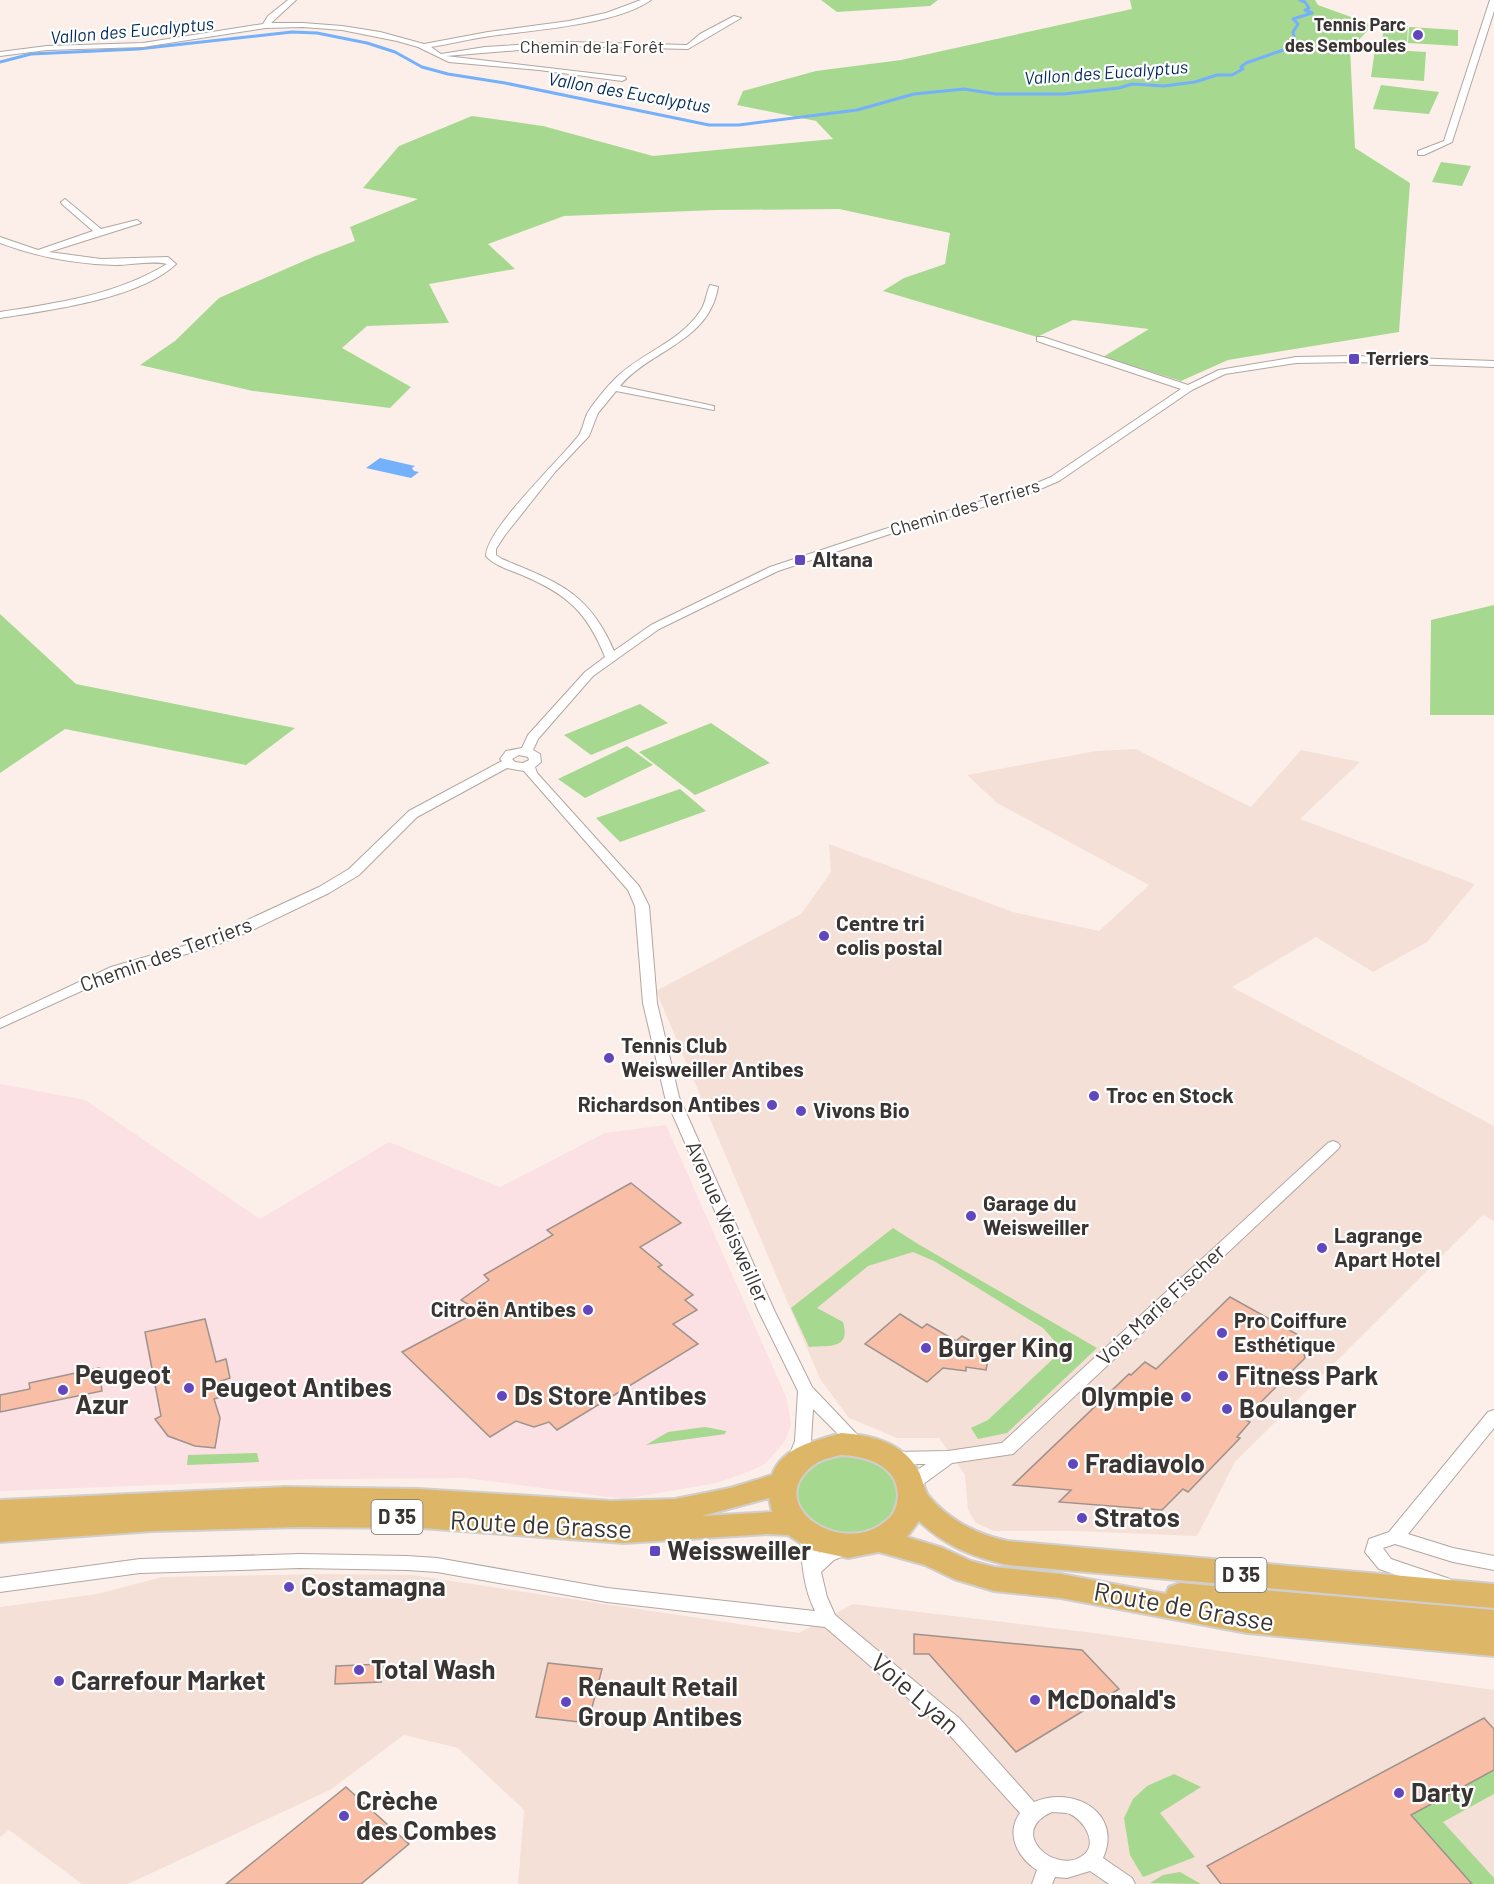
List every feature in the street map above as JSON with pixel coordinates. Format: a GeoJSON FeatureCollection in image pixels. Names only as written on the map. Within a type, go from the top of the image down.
{"type":"FeatureCollection","features":[{"type":"Feature","properties":{"kind":"main road"},"geometry":{"type":"LineString","coordinates":[[841,1444],[859,1445],[892,1458],[903,1469],[913,1491],[909,1515],[898,1530],[880,1541],[848,1546],[827,1544],[801,1530],[784,1510],[781,1495],[789,1472],[809,1453],[841,1444]]}},
{"type":"Feature","properties":{"kind":"main road","name":"Route de Grasse"},"geometry":{"type":"LineString","coordinates":[[0,1511],[285,1498],[430,1500],[611,1512],[675,1510],[730,1499],[789,1472]]}},
{"type":"Feature","properties":{"kind":"main road","name":"Route de Grasse"},"geometry":{"type":"LineString","coordinates":[[913,1491],[953,1535],[983,1548],[1008,1553],[1484,1595]]}},
{"type":"Feature","properties":{"kind":"main road","name":"Route de Grasse"},"geometry":{"type":"LineString","coordinates":[[0,1531],[153,1520],[297,1516],[422,1517],[624,1532],[767,1523],[801,1530]]}},
{"type":"Feature","properties":{"kind":"main road","name":"Route de Grasse"},"geometry":{"type":"LineString","coordinates":[[880,1541],[933,1556],[964,1571],[994,1579],[1061,1586],[1247,1621],[1494,1644]]}},
{"type":"Feature","properties":{"kind":"main road","name":"D 35"},"geometry":{"type":"LineString","coordinates":[[1061,1586],[1494,1622]]}},
{"type":"Feature","properties":{"kind":"street"},"geometry":{"type":"LineString","coordinates":[[266,26],[271,15],[287,7],[292,0]]}},
{"type":"Feature","properties":{"kind":"street","name":"Chemin de la Forêt"},"geometry":{"type":"LineString","coordinates":[[424,46],[486,34],[572,23],[634,6],[647,0]]}},
{"type":"Feature","properties":{"kind":"street"},"geometry":{"type":"LineString","coordinates":[[1421,153],[1448,142],[1494,0]]}},
{"type":"Feature","properties":{"kind":"street","name":"Chemin de la Forêt"},"geometry":{"type":"LineString","coordinates":[[437,56],[485,49],[567,44],[688,47],[694,46],[699,38],[728,26],[737,18]]}},
{"type":"Feature","properties":{"kind":"street","name":"Chemin de la Forêt"},"geometry":{"type":"LineString","coordinates":[[0,54],[47,48],[111,48],[143,45],[266,26],[295,24],[383,36],[424,46],[437,56],[449,60],[539,68],[622,79]]}},
{"type":"Feature","properties":{"kind":"street"},"geometry":{"type":"LineString","coordinates":[[65,202],[99,232]]}},
{"type":"Feature","properties":{"kind":"street"},"geometry":{"type":"LineString","coordinates":[[40,252],[99,232],[137,224]]}},
{"type":"Feature","properties":{"kind":"street"},"geometry":{"type":"LineString","coordinates":[[0,240],[40,252],[91,260],[159,260],[172,264],[143,281],[116,291],[0,315]]}},
{"type":"Feature","properties":{"kind":"street"},"geometry":{"type":"LineString","coordinates":[[611,657],[595,623],[581,605],[551,585],[498,561],[491,556],[490,549],[551,470],[585,434],[593,412],[622,377],[700,321],[714,297],[713,287]]}},
{"type":"Feature","properties":{"kind":"street"},"geometry":{"type":"LineString","coordinates":[[1040,339],[1189,388]]}},
{"type":"Feature","properties":{"kind":"street","name":"Chemin des Terriers"},"geometry":{"type":"LineString","coordinates":[[0,1024],[116,970],[209,943],[242,930],[324,890],[354,872],[412,814],[508,763],[506,759],[510,754],[528,759],[532,738],[589,674],[611,657],[655,627],[774,569],[889,531],[1027,491],[1055,479],[1189,388],[1222,372],[1296,360],[1494,362]]}},
{"type":"Feature","properties":{"kind":"street"},"geometry":{"type":"LineString","coordinates":[[613,387],[711,408]]}},
{"type":"Feature","properties":{"kind":"street","name":"Avenue Weisweiller"},"geometry":{"type":"LineString","coordinates":[[528,759],[634,889],[642,906],[650,1003],[672,1097],[771,1321],[806,1391],[859,1445]]}},
{"type":"Feature","properties":{"kind":"street","name":"Voie Marie Fischer"},"geometry":{"type":"LineString","coordinates":[[892,1458],[948,1458],[1007,1449],[1333,1146]]}},
{"type":"Feature","properties":{"kind":"street","name":"Avenue Weisweiller"},"geometry":{"type":"LineString","coordinates":[[789,1472],[803,1441],[806,1391]]}},
{"type":"Feature","properties":{"kind":"street"},"geometry":{"type":"LineString","coordinates":[[1484,1595],[1384,1564],[1374,1552],[1375,1544],[1395,1537],[1494,1416]]}},
{"type":"Feature","properties":{"kind":"street","name":"Voie Marie Fischer"},"geometry":{"type":"LineString","coordinates":[[913,1491],[948,1458]]}},
{"type":"Feature","properties":{"kind":"street","name":"Voie Lyan"},"geometry":{"type":"LineString","coordinates":[[801,1530],[818,1600],[829,1620],[952,1724],[1032,1813]]}},
{"type":"Feature","properties":{"kind":"street"},"geometry":{"type":"LineString","coordinates":[[1395,1537],[1454,1555],[1494,1563]]}},
{"type":"Feature","properties":{"kind":"street"},"geometry":{"type":"LineString","coordinates":[[811,1570],[828,1555],[848,1546]]}},
{"type":"Feature","properties":{"kind":"street"},"geometry":{"type":"LineString","coordinates":[[0,1585],[140,1566],[300,1561],[407,1563],[437,1565],[618,1596],[829,1620]]}},
{"type":"Feature","properties":{"kind":"street"},"geometry":{"type":"LineString","coordinates":[[1050,1804],[1071,1805],[1089,1816],[1099,1831],[1099,1847],[1091,1861],[1071,1870],[1045,1876],[1024,1842],[1024,1826],[1032,1813],[1050,1804]]}},
{"type":"Feature","properties":{"kind":"street"},"geometry":{"type":"LineString","coordinates":[[1091,1861],[1125,1884]]}},
{"type":"Feature","properties":{"kind":"shaded area"},"geometry":{"type":"Polygon","coordinates":[[[1136,749],[1251,807],[1301,750],[1360,762],[1300,819],[1475,884],[1427,942],[1373,972],[1316,937],[1232,987],[1494,1126],[1494,1221],[1483,1215],[1235,1462],[1197,1536],[1074,1531],[994,1531],[976,1523],[968,1510],[965,1475],[939,1438],[897,1438],[849,1418],[820,1379],[656,991],[801,914],[831,872],[829,844],[1013,912],[1099,931],[1149,885],[997,803],[967,775],[1096,751],[1136,749]]]}},
{"type":"Feature","properties":{"kind":"shaded area"},"geometry":{"type":"Polygon","coordinates":[[[0,1084],[85,1100],[260,1219],[389,1142],[500,1187],[605,1133],[666,1125],[787,1399],[791,1425],[785,1441],[765,1464],[748,1472],[716,1483],[624,1499],[466,1478],[313,1479],[0,1491],[0,1084]]]}},
{"type":"Feature","properties":{"kind":"shaded area"},"geometry":{"type":"Polygon","coordinates":[[[412,1575],[799,1633],[853,1604],[1094,1633],[1494,1690],[1494,1884],[518,1884],[524,1810],[458,1748],[404,1735],[330,1790],[128,1884],[82,1884],[9,1830],[0,1837],[0,1607],[97,1594],[162,1577],[412,1575]]]}},
{"type":"Feature","properties":{"kind":"green space"},"geometry":{"type":"Polygon","coordinates":[[[821,0],[938,0],[930,6],[837,12],[821,0]]]}},
{"type":"Feature","properties":{"kind":"green space"},"geometry":{"type":"Polygon","coordinates":[[[1130,0],[1315,0],[1318,5],[1373,25],[1350,49],[1355,148],[1410,183],[1399,332],[1228,360],[1181,381],[1103,357],[1149,329],[1073,320],[1037,337],[883,291],[904,278],[945,264],[950,233],[839,209],[716,210],[564,216],[488,244],[515,269],[429,284],[449,323],[367,326],[342,348],[411,387],[390,408],[253,391],[140,365],[175,341],[219,298],[355,241],[350,227],[418,199],[363,188],[399,146],[472,116],[543,126],[653,156],[833,139],[816,121],[737,105],[743,91],[816,71],[901,60],[1132,9],[1130,0]]]}},
{"type":"Feature","properties":{"kind":"green space"},"geometry":{"type":"Polygon","coordinates":[[[1384,25],[1408,26],[1407,43],[1382,41],[1384,25]]]}},
{"type":"Feature","properties":{"kind":"green space"},"geometry":{"type":"Polygon","coordinates":[[[1409,27],[1458,30],[1458,46],[1408,43],[1409,27]]]}},
{"type":"Feature","properties":{"kind":"green space"},"geometry":{"type":"Polygon","coordinates":[[[1375,49],[1426,52],[1424,81],[1371,77],[1375,49]]]}},
{"type":"Feature","properties":{"kind":"green space"},"geometry":{"type":"Polygon","coordinates":[[[1381,85],[1439,92],[1429,114],[1373,109],[1381,85]]]}},
{"type":"Feature","properties":{"kind":"green space"},"geometry":{"type":"Polygon","coordinates":[[[1441,162],[1471,166],[1462,186],[1432,182],[1441,162]]]}},
{"type":"Feature","properties":{"kind":"green space"},"geometry":{"type":"Polygon","coordinates":[[[1494,605],[1494,715],[1430,715],[1431,620],[1494,605]]]}},
{"type":"Feature","properties":{"kind":"green space"},"geometry":{"type":"Polygon","coordinates":[[[0,614],[76,684],[295,728],[246,765],[65,729],[0,773],[0,614]]]}},
{"type":"Feature","properties":{"kind":"green space"},"geometry":{"type":"Polygon","coordinates":[[[640,704],[668,723],[591,755],[564,735],[640,704]]]}},
{"type":"Feature","properties":{"kind":"green space"},"geometry":{"type":"Polygon","coordinates":[[[711,723],[770,763],[695,795],[639,752],[711,723]]]}},
{"type":"Feature","properties":{"kind":"green space"},"geometry":{"type":"Polygon","coordinates":[[[627,746],[653,765],[585,798],[558,779],[627,746]]]}},
{"type":"Feature","properties":{"kind":"green space"},"geometry":{"type":"Polygon","coordinates":[[[680,789],[706,811],[620,842],[596,818],[680,789]]]}},
{"type":"Feature","properties":{"kind":"green space"},"geometry":{"type":"Polygon","coordinates":[[[893,1228],[1097,1348],[1007,1433],[978,1439],[971,1428],[988,1420],[1055,1357],[1058,1345],[1043,1328],[934,1261],[913,1252],[868,1266],[817,1308],[843,1322],[844,1337],[841,1342],[831,1346],[809,1347],[791,1308],[893,1228]]]}},
{"type":"Feature","properties":{"kind":"green space"},"geometry":{"type":"Polygon","coordinates":[[[705,1427],[726,1431],[725,1434],[646,1445],[668,1432],[705,1427]]]}},
{"type":"Feature","properties":{"kind":"green space"},"geometry":{"type":"Polygon","coordinates":[[[257,1453],[259,1462],[187,1465],[188,1455],[257,1453]]]}},
{"type":"Feature","properties":{"kind":"green space"},"geometry":{"type":"Polygon","coordinates":[[[839,1456],[864,1459],[881,1467],[893,1480],[898,1494],[896,1508],[887,1520],[871,1529],[849,1533],[839,1532],[819,1526],[801,1509],[797,1499],[797,1489],[801,1480],[817,1465],[839,1456]]]}},
{"type":"Feature","properties":{"kind":"green space"},"geometry":{"type":"Polygon","coordinates":[[[1494,1770],[1494,1794],[1443,1822],[1494,1878],[1494,1884],[1472,1884],[1411,1815],[1494,1770]]]}},
{"type":"Feature","properties":{"kind":"green space"},"geometry":{"type":"Polygon","coordinates":[[[1174,1774],[1201,1787],[1160,1813],[1195,1857],[1143,1877],[1130,1855],[1124,1818],[1133,1799],[1147,1786],[1174,1774]]]}},
{"type":"Feature","properties":{"kind":"green space"},"geometry":{"type":"Polygon","coordinates":[[[1180,1872],[1201,1884],[1150,1883],[1163,1875],[1180,1872]]]}},
{"type":"Feature","properties":{"kind":"water"},"geometry":{"type":"Polygon","coordinates":[[[380,458],[415,466],[412,468],[414,471],[419,472],[411,478],[366,468],[380,458]]]}},
{"type":"Feature","properties":{"kind":"building","name":"Citroën Antibes"},"geometry":{"type":"Polygon","coordinates":[[[631,1183],[681,1223],[640,1247],[662,1265],[658,1267],[693,1295],[685,1300],[697,1310],[673,1324],[698,1344],[557,1430],[549,1422],[534,1427],[516,1421],[490,1437],[402,1352],[479,1311],[461,1300],[489,1280],[484,1275],[553,1235],[547,1230],[631,1183]]]}},
{"type":"Feature","properties":{"kind":"building","name":"Olympie"},"geometry":{"type":"Polygon","coordinates":[[[1230,1297],[1300,1336],[1305,1358],[1244,1419],[1250,1422],[1237,1437],[1240,1438],[1188,1492],[1183,1489],[1162,1510],[1059,1502],[1071,1490],[1013,1485],[1129,1374],[1131,1375],[1145,1362],[1156,1369],[1230,1297]]]}},
{"type":"Feature","properties":{"kind":"building","name":"Burger King"},"geometry":{"type":"Polygon","coordinates":[[[900,1314],[922,1328],[927,1324],[956,1341],[962,1336],[979,1346],[978,1353],[989,1355],[986,1370],[966,1367],[966,1371],[943,1368],[927,1382],[865,1344],[900,1314]]]}},
{"type":"Feature","properties":{"kind":"building","name":"Peugeot Antibes"},"geometry":{"type":"Polygon","coordinates":[[[205,1319],[216,1362],[226,1359],[230,1378],[221,1381],[224,1396],[214,1399],[220,1418],[215,1448],[195,1446],[168,1436],[155,1419],[161,1416],[145,1332],[205,1319]]]}},
{"type":"Feature","properties":{"kind":"building","name":"Peugeot Azur"},"geometry":{"type":"Polygon","coordinates":[[[99,1368],[102,1391],[0,1412],[0,1395],[30,1389],[29,1383],[99,1368]]]}},
{"type":"Feature","properties":{"kind":"building","name":"McDonald's"},"geometry":{"type":"Polygon","coordinates":[[[914,1634],[1082,1650],[1119,1689],[1016,1752],[929,1654],[914,1654],[914,1634]]]}},
{"type":"Feature","properties":{"kind":"building","name":"Renault Retail Group Antibes"},"geometry":{"type":"Polygon","coordinates":[[[548,1663],[602,1669],[588,1723],[536,1717],[548,1663]]]}},
{"type":"Feature","properties":{"kind":"building","name":"Total Wash"},"geometry":{"type":"Polygon","coordinates":[[[383,1664],[381,1682],[335,1684],[336,1666],[383,1664]]]}},
{"type":"Feature","properties":{"kind":"building","name":"Darty"},"geometry":{"type":"Polygon","coordinates":[[[1484,1718],[1494,1729],[1494,1770],[1411,1815],[1472,1884],[1221,1884],[1207,1866],[1484,1718]]]}},
{"type":"Feature","properties":{"kind":"building","name":"Crèche des Combes"},"geometry":{"type":"Polygon","coordinates":[[[346,1787],[409,1844],[361,1884],[226,1884],[346,1787]]]}},
{"type":"Feature","properties":{"kind":"waterway","name":"Vallon des Eucalyptus"},"geometry":{"type":"LineString","coordinates":[[0,62],[31,54],[138,49],[292,32],[317,33],[367,43],[395,52],[422,67],[448,74],[505,83],[709,125],[739,125],[857,110],[914,94],[964,89],[996,94],[1064,94],[1119,88],[1132,84],[1164,86],[1195,82],[1217,75],[1232,75],[1243,69],[1241,67],[1246,63],[1289,48],[1295,40],[1293,32],[1298,24],[1293,19],[1312,13],[1305,10],[1309,8],[1305,2],[1300,0]]}},
{"type":"Feature","properties":{"kind":"place","name":"Tennis Parc des Semboules"},"geometry":{"type":"Point","coordinates":[1418,35]}},
{"type":"Feature","properties":{"kind":"place","name":"Terriers"},"geometry":{"type":"Point","coordinates":[1354,359]}},
{"type":"Feature","properties":{"kind":"place","name":"Altana"},"geometry":{"type":"Point","coordinates":[800,560]}},
{"type":"Feature","properties":{"kind":"place","name":"Centre tri colis postal"},"geometry":{"type":"Point","coordinates":[824,936]}},
{"type":"Feature","properties":{"kind":"place","name":"Tennis Club Weisweiller Antibes"},"geometry":{"type":"Point","coordinates":[609,1058]}},
{"type":"Feature","properties":{"kind":"place","name":"Troc en Stock"},"geometry":{"type":"Point","coordinates":[1094,1096]}},
{"type":"Feature","properties":{"kind":"place","name":"Richardson Antibes"},"geometry":{"type":"Point","coordinates":[772,1105]}},
{"type":"Feature","properties":{"kind":"place","name":"Vivons Bio"},"geometry":{"type":"Point","coordinates":[801,1111]}},
{"type":"Feature","properties":{"kind":"place","name":"Garage du Weisweiller"},"geometry":{"type":"Point","coordinates":[971,1216]}},
{"type":"Feature","properties":{"kind":"place","name":"Lagrange Apart Hotel"},"geometry":{"type":"Point","coordinates":[1322,1248]}},
{"type":"Feature","properties":{"kind":"place","name":"Citroën Antibes"},"geometry":{"type":"Point","coordinates":[588,1310]}},
{"type":"Feature","properties":{"kind":"place","name":"Pro Coiffure Esthétique"},"geometry":{"type":"Point","coordinates":[1222,1333]}},
{"type":"Feature","properties":{"kind":"place","name":"Burger King"},"geometry":{"type":"Point","coordinates":[926,1348]}},
{"type":"Feature","properties":{"kind":"place","name":"Fitness Park"},"geometry":{"type":"Point","coordinates":[1223,1376]}},
{"type":"Feature","properties":{"kind":"place","name":"Peugeot Antibes"},"geometry":{"type":"Point","coordinates":[189,1388]}},
{"type":"Feature","properties":{"kind":"place","name":"Peugeot Azur"},"geometry":{"type":"Point","coordinates":[63,1390]}},
{"type":"Feature","properties":{"kind":"place","name":"Ds Store Antibes"},"geometry":{"type":"Point","coordinates":[502,1396]}},
{"type":"Feature","properties":{"kind":"place","name":"Olympie"},"geometry":{"type":"Point","coordinates":[1186,1397]}},
{"type":"Feature","properties":{"kind":"place","name":"Boulanger"},"geometry":{"type":"Point","coordinates":[1227,1409]}},
{"type":"Feature","properties":{"kind":"place","name":"Fradiavolo"},"geometry":{"type":"Point","coordinates":[1073,1464]}},
{"type":"Feature","properties":{"kind":"place","name":"Stratos"},"geometry":{"type":"Point","coordinates":[1082,1518]}},
{"type":"Feature","properties":{"kind":"place","name":"Weissweiller"},"geometry":{"type":"Point","coordinates":[655,1551]}},
{"type":"Feature","properties":{"kind":"place","name":"Costamagna"},"geometry":{"type":"Point","coordinates":[289,1587]}},
{"type":"Feature","properties":{"kind":"place","name":"Total Wash"},"geometry":{"type":"Point","coordinates":[359,1670]}},
{"type":"Feature","properties":{"kind":"place","name":"Carrefour Market"},"geometry":{"type":"Point","coordinates":[59,1681]}},
{"type":"Feature","properties":{"kind":"place","name":"McDonald's"},"geometry":{"type":"Point","coordinates":[1035,1700]}},
{"type":"Feature","properties":{"kind":"place","name":"Renault Retail Group Antibes"},"geometry":{"type":"Point","coordinates":[566,1702]}},
{"type":"Feature","properties":{"kind":"place","name":"Darty"},"geometry":{"type":"Point","coordinates":[1399,1793]}},
{"type":"Feature","properties":{"kind":"place","name":"Crèche des Combes"},"geometry":{"type":"Point","coordinates":[344,1816]}}]}
